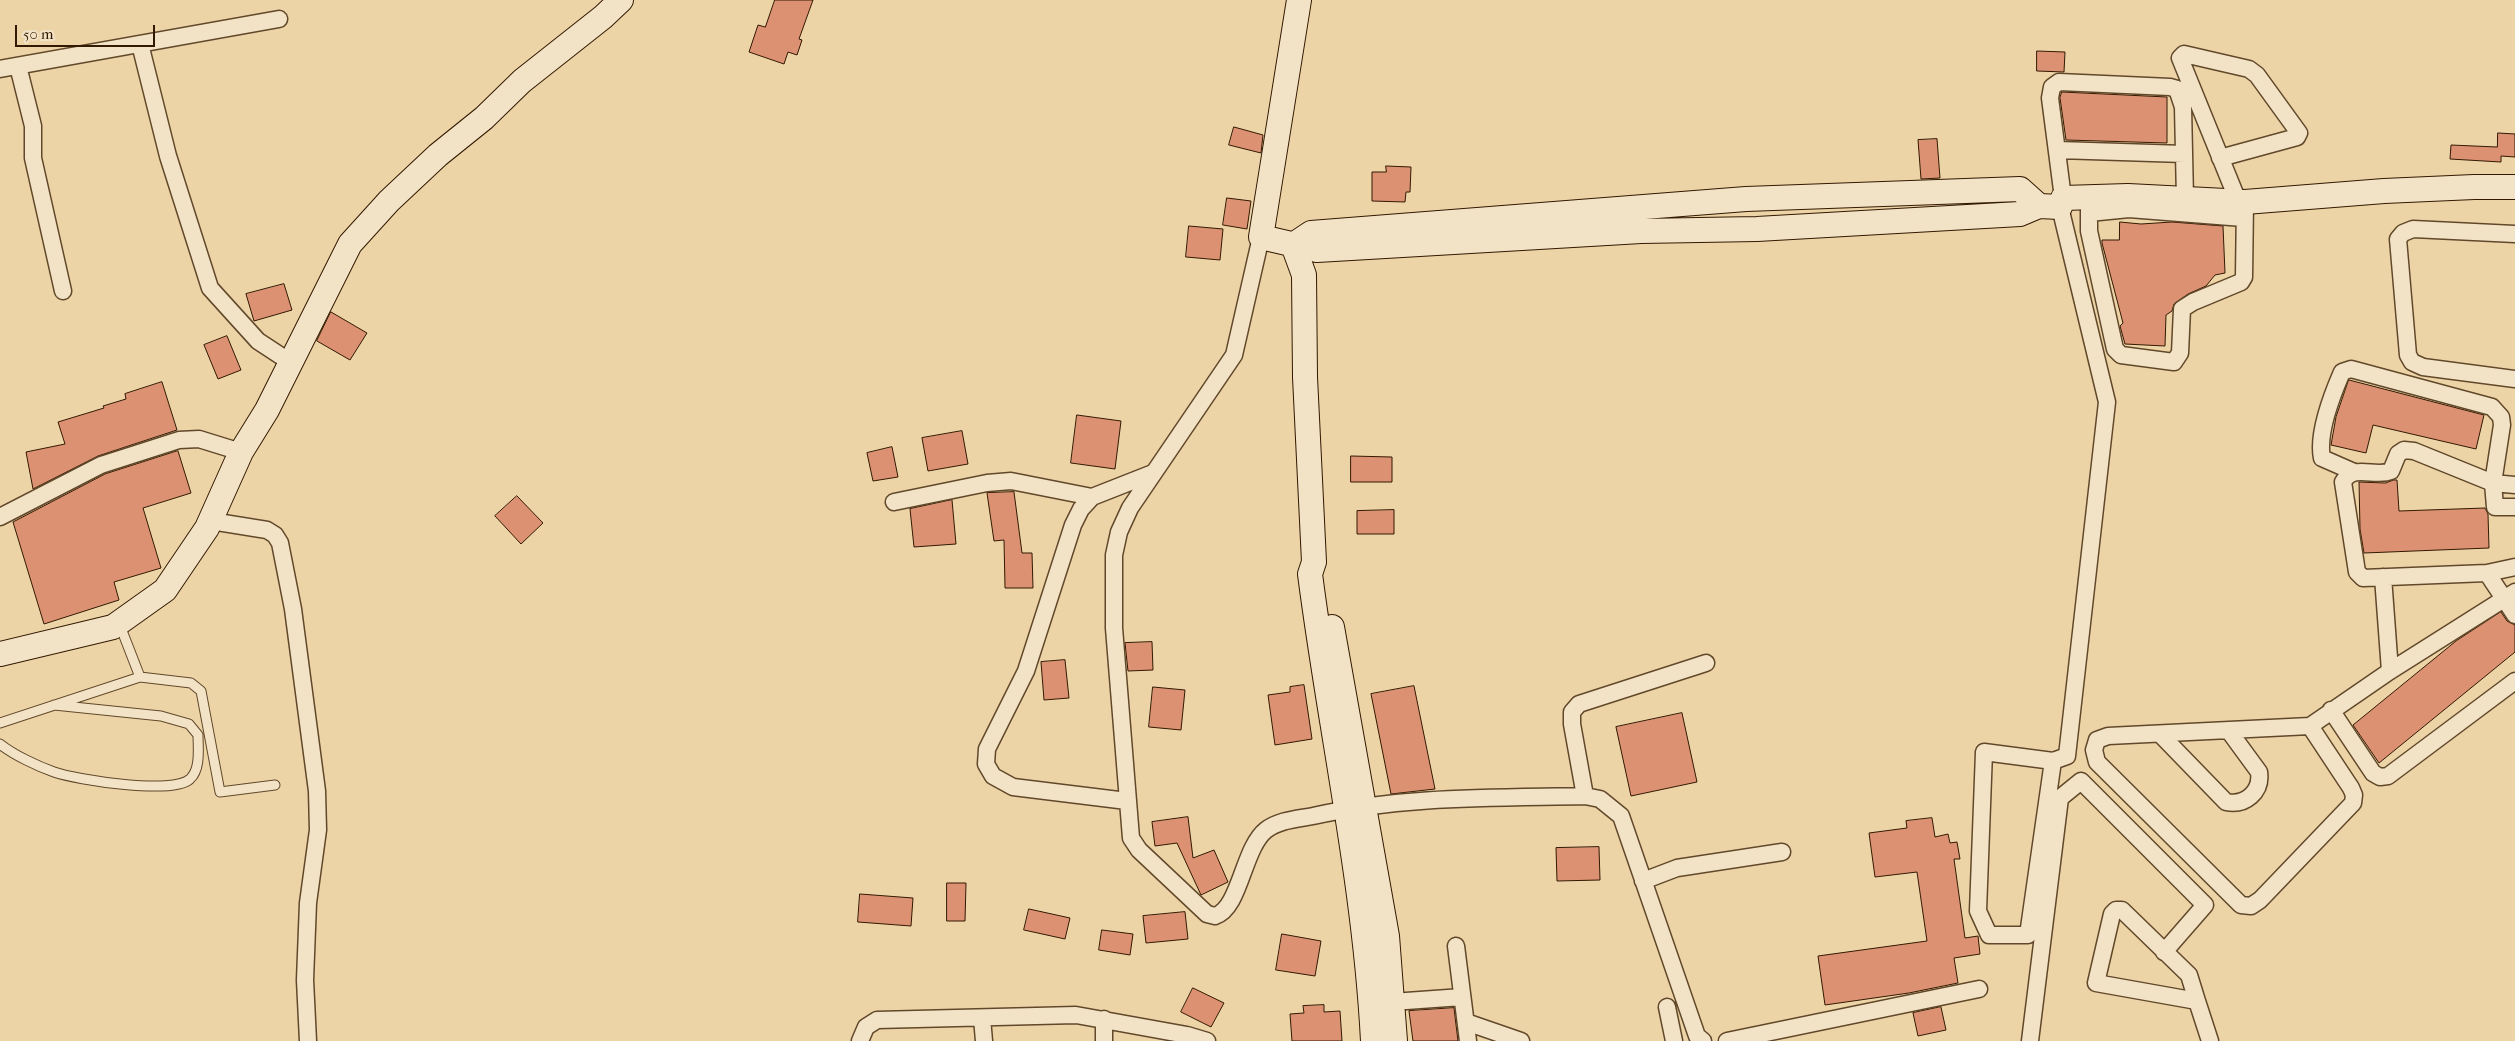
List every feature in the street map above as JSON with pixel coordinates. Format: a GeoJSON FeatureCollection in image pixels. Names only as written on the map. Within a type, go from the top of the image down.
{"type":"FeatureCollection","features":[{"type":"Feature","properties":{"kind":"street"},"geometry":{"type":"LineString","coordinates":[[0,654],[114,627],[165,590],[194,550],[211,521],[241,452],[267,410],[350,244],[389,201],[438,155],[484,118],[522,81],[603,18],[621,0]]}},
{"type":"Feature","properties":{"kind":"street"},"geometry":{"type":"LineString","coordinates":[[1298,0],[1261,237],[1234,354],[1130,508],[1119,532],[1114,555],[1114,628],[1131,838],[1139,850],[1207,914],[1215,916],[1221,914],[1227,908],[1255,843],[1266,830],[1279,823],[1355,808],[1448,798],[1586,796],[1600,799],[1621,816],[1696,1036],[1703,1041]]}},
{"type":"Feature","properties":{"kind":"street"},"geometry":{"type":"LineString","coordinates":[[0,69],[278,19]]}},
{"type":"Feature","properties":{"kind":"street"},"geometry":{"type":"LineString","coordinates":[[140,44],[168,156],[210,288],[258,341],[290,362]]}},
{"type":"Feature","properties":{"kind":"street"},"geometry":{"type":"LineString","coordinates":[[2089,205],[2089,231],[2117,353],[2174,362],[2180,353],[2182,309],[2193,302],[2241,282],[2244,277],[2242,207],[2220,158],[2180,58],[2184,54],[2249,69],[2257,75],[2299,133],[2297,137],[2220,158]]}},
{"type":"Feature","properties":{"kind":"street"},"geometry":{"type":"LineString","coordinates":[[18,66],[33,126],[33,158],[64,291]]}},
{"type":"Feature","properties":{"kind":"street"},"geometry":{"type":"LineString","coordinates":[[2053,761],[2028,935],[1989,935],[1978,910],[1984,752],[2053,761],[2067,756],[2106,402],[2054,203],[2058,150],[2050,98],[2052,86],[2059,82],[2170,86],[2177,89],[2183,107],[2184,199]]}},
{"type":"Feature","properties":{"kind":"street"},"geometry":{"type":"LineString","coordinates":[[2058,150],[2184,154]]}},
{"type":"Feature","properties":{"kind":"street"},"geometry":{"type":"LineString","coordinates":[[1261,237],[1317,250],[1641,231],[1757,229],[2020,214],[2054,203],[2129,209],[2242,207],[2414,190],[2515,188]]}},
{"type":"Feature","properties":{"kind":"street"},"geometry":{"type":"LineString","coordinates":[[2089,205],[2128,196],[2184,199],[2242,207]]}},
{"type":"Feature","properties":{"kind":"street"},"geometry":{"type":"LineString","coordinates":[[2515,234],[2413,229],[2402,233],[2398,239],[2408,355],[2412,362],[2423,367],[2515,379]]}},
{"type":"Feature","properties":{"kind":"street"},"geometry":{"type":"LineString","coordinates":[[1293,245],[1304,275],[1305,378],[1314,562],[1310,574],[1331,668],[1376,937],[1392,1002],[1394,1041]]}},
{"type":"Feature","properties":{"kind":"street"},"geometry":{"type":"LineString","coordinates":[[2515,485],[2493,483],[2414,451],[2404,450],[2398,454],[2391,471],[2385,474],[2354,472],[2322,458],[2320,447],[2334,392],[2342,372],[2351,369],[2492,407],[2501,417],[2502,425],[2493,483],[2495,507],[2515,507]]}},
{"type":"Feature","properties":{"kind":"street"},"geometry":{"type":"LineString","coordinates":[[0,517],[101,464],[179,440],[199,439],[241,452]]}},
{"type":"Feature","properties":{"kind":"street"},"geometry":{"type":"LineString","coordinates":[[2354,472],[2346,476],[2343,482],[2356,572],[2363,578],[2487,574],[2515,567]]}},
{"type":"Feature","properties":{"kind":"street"},"geometry":{"type":"LineString","coordinates":[[1127,801],[1013,787],[993,776],[986,764],[987,749],[1026,671],[1073,524],[1081,509],[1092,497],[1153,473]]}},
{"type":"Feature","properties":{"kind":"street"},"geometry":{"type":"LineString","coordinates":[[894,502],[987,483],[1010,481],[1092,497]]}},
{"type":"Feature","properties":{"kind":"street"},"geometry":{"type":"LineString","coordinates":[[211,521],[267,530],[275,535],[280,543],[293,609],[317,791],[318,830],[308,903],[305,980],[308,1041]]}},
{"type":"Feature","properties":{"kind":"street"},"geometry":{"type":"LineString","coordinates":[[2487,574],[2510,595],[2515,615]]}},
{"type":"Feature","properties":{"kind":"street"},"geometry":{"type":"LineString","coordinates":[[2383,578],[2390,671]]}},
{"type":"Feature","properties":{"kind":"street"},"geometry":{"type":"LineString","coordinates":[[2310,726],[2351,788],[2354,795],[2353,803],[2260,900],[2251,906],[2241,905],[2097,762],[2094,750],[2097,740],[2108,736],[2310,726],[2390,671],[2510,595]]}},
{"type":"Feature","properties":{"kind":"street"},"geometry":{"type":"LineString","coordinates":[[1586,796],[1572,724],[1572,712],[1579,704],[1706,663]]}},
{"type":"Feature","properties":{"kind":"street"},"geometry":{"type":"LineString","coordinates":[[2331,710],[2374,773],[2380,777],[2388,776],[2515,681]]}},
{"type":"Feature","properties":{"kind":"street"},"geometry":{"type":"LineString","coordinates":[[2160,734],[2226,802],[2235,804],[2246,801],[2258,788],[2260,780],[2258,772],[2229,731]]}},
{"type":"Feature","properties":{"kind":"street"},"geometry":{"type":"LineString","coordinates":[[2030,1041],[2060,798],[2082,781],[2205,905],[2164,952]]}},
{"type":"Feature","properties":{"kind":"street"},"geometry":{"type":"LineString","coordinates":[[1643,881],[1677,868],[1782,852]]}},
{"type":"Feature","properties":{"kind":"street"},"geometry":{"type":"LineString","coordinates":[[2197,1001],[2096,983],[2112,914],[2116,910],[2122,910],[2189,975],[2210,1041]]}},
{"type":"Feature","properties":{"kind":"street"},"geometry":{"type":"LineString","coordinates":[[1374,1041],[1376,937]]}},
{"type":"Feature","properties":{"kind":"street"},"geometry":{"type":"LineString","coordinates":[[1456,946],[1468,1041]]}},
{"type":"Feature","properties":{"kind":"street"},"geometry":{"type":"LineString","coordinates":[[1727,1041],[1979,989]]}},
{"type":"Feature","properties":{"kind":"street"},"geometry":{"type":"LineString","coordinates":[[1392,1002],[1462,997]]}},
{"type":"Feature","properties":{"kind":"street"},"geometry":{"type":"LineString","coordinates":[[1666,1007],[1674,1041]]}},
{"type":"Feature","properties":{"kind":"street"},"geometry":{"type":"LineString","coordinates":[[860,1041],[866,1027],[877,1020],[1076,1015],[1187,1034],[1207,1041]]}},
{"type":"Feature","properties":{"kind":"street"},"geometry":{"type":"LineString","coordinates":[[982,1018],[984,1041]]}},
{"type":"Feature","properties":{"kind":"street"},"geometry":{"type":"LineString","coordinates":[[1104,1019],[1104,1041]]}},
{"type":"Feature","properties":{"kind":"street"},"geometry":{"type":"LineString","coordinates":[[1466,1022],[1521,1041]]}},
{"type":"Feature","properties":{"kind":"lane"},"geometry":{"type":"LineString","coordinates":[[119,623],[140,677]]}},
{"type":"Feature","properties":{"kind":"lane"},"geometry":{"type":"LineString","coordinates":[[0,723],[140,677],[191,683],[200,690],[220,792],[275,785]]}},
{"type":"Feature","properties":{"kind":"lane"},"geometry":{"type":"LineString","coordinates":[[0,744],[54,772],[80,779],[160,787],[189,781],[196,772],[198,735],[188,724],[161,716],[54,705]]}},
{"type":"Feature","properties":{"kind":"building"},"geometry":{"type":"Polygon","coordinates":[[[775,0],[813,0],[799,39],[802,40],[797,55],[788,52],[784,64],[749,52],[758,25],[765,27],[775,0]]]}},
{"type":"Feature","properties":{"kind":"building"},"geometry":{"type":"Polygon","coordinates":[[[2037,51],[2065,52],[2064,72],[2037,71],[2037,51]]]}},
{"type":"Feature","properties":{"kind":"building"},"geometry":{"type":"Polygon","coordinates":[[[2062,92],[2167,97],[2167,143],[2066,140],[2060,98],[2062,92]]]}},
{"type":"Feature","properties":{"kind":"building"},"geometry":{"type":"Polygon","coordinates":[[[1234,127],[1263,135],[1261,153],[1229,145],[1234,127]]]}},
{"type":"Feature","properties":{"kind":"building"},"geometry":{"type":"Polygon","coordinates":[[[2498,133],[2515,134],[2515,157],[2501,156],[2501,162],[2450,159],[2451,145],[2497,147],[2498,133]]]}},
{"type":"Feature","properties":{"kind":"building"},"geometry":{"type":"Polygon","coordinates":[[[1937,139],[1940,178],[1921,179],[1918,140],[1937,139]]]}},
{"type":"Feature","properties":{"kind":"building"},"geometry":{"type":"Polygon","coordinates":[[[1386,166],[1411,167],[1410,192],[1406,192],[1405,202],[1372,201],[1372,172],[1386,172],[1386,166]]]}},
{"type":"Feature","properties":{"kind":"building"},"geometry":{"type":"Polygon","coordinates":[[[1227,198],[1251,201],[1247,229],[1223,225],[1227,198]]]}},
{"type":"Feature","properties":{"kind":"building"},"geometry":{"type":"Polygon","coordinates":[[[2120,222],[2141,224],[2172,222],[2223,226],[2225,273],[2215,275],[2206,286],[2188,294],[2174,304],[2172,311],[2166,315],[2165,346],[2125,344],[2120,326],[2123,323],[2102,243],[2102,240],[2119,240],[2120,222]]]}},
{"type":"Feature","properties":{"kind":"building"},"geometry":{"type":"Polygon","coordinates":[[[1189,226],[1223,229],[1220,260],[1186,257],[1189,226]]]}},
{"type":"Feature","properties":{"kind":"building"},"geometry":{"type":"Polygon","coordinates":[[[284,284],[292,310],[254,321],[246,294],[284,284]]]}},
{"type":"Feature","properties":{"kind":"building"},"geometry":{"type":"Polygon","coordinates":[[[331,312],[367,333],[350,360],[317,341],[331,312]]]}},
{"type":"Feature","properties":{"kind":"building"},"geometry":{"type":"Polygon","coordinates":[[[227,336],[241,370],[218,379],[204,345],[227,336]]]}},
{"type":"Feature","properties":{"kind":"building"},"geometry":{"type":"Polygon","coordinates":[[[2349,380],[2484,415],[2476,449],[2373,425],[2366,453],[2331,445],[2336,417],[2349,380]]]}},
{"type":"Feature","properties":{"kind":"building"},"geometry":{"type":"Polygon","coordinates":[[[162,382],[177,430],[98,456],[33,489],[26,452],[65,444],[58,422],[104,408],[103,406],[126,399],[125,394],[162,382]]]}},
{"type":"Feature","properties":{"kind":"building"},"geometry":{"type":"Polygon","coordinates":[[[1077,415],[1121,421],[1115,469],[1071,463],[1077,415]]]}},
{"type":"Feature","properties":{"kind":"building"},"geometry":{"type":"Polygon","coordinates":[[[962,431],[968,464],[928,471],[922,438],[962,431]]]}},
{"type":"Feature","properties":{"kind":"building"},"geometry":{"type":"Polygon","coordinates":[[[892,447],[898,477],[873,481],[867,453],[892,447]]]}},
{"type":"Feature","properties":{"kind":"building"},"geometry":{"type":"Polygon","coordinates":[[[178,451],[191,493],[143,508],[161,568],[114,582],[119,600],[44,624],[13,522],[105,474],[178,451]]]}},
{"type":"Feature","properties":{"kind":"building"},"geometry":{"type":"Polygon","coordinates":[[[1351,456],[1392,457],[1392,482],[1351,482],[1351,456]]]}},
{"type":"Feature","properties":{"kind":"building"},"geometry":{"type":"Polygon","coordinates":[[[2397,480],[2399,511],[2485,508],[2488,514],[2489,548],[2364,553],[2360,529],[2359,482],[2385,483],[2397,480]]]}},
{"type":"Feature","properties":{"kind":"building"},"geometry":{"type":"Polygon","coordinates":[[[1014,492],[1022,553],[1032,553],[1033,588],[1005,588],[1004,540],[994,541],[987,493],[1014,492]]]}},
{"type":"Feature","properties":{"kind":"building"},"geometry":{"type":"Polygon","coordinates":[[[517,496],[543,523],[521,544],[495,516],[517,496]]]}},
{"type":"Feature","properties":{"kind":"building"},"geometry":{"type":"Polygon","coordinates":[[[952,500],[956,544],[914,547],[910,509],[952,500]]]}},
{"type":"Feature","properties":{"kind":"building"},"geometry":{"type":"Polygon","coordinates":[[[1394,510],[1394,534],[1357,534],[1357,511],[1394,510]]]}},
{"type":"Feature","properties":{"kind":"building"},"geometry":{"type":"Polygon","coordinates":[[[2501,612],[2507,621],[2515,625],[2515,652],[2379,763],[2353,725],[2456,641],[2501,612]]]}},
{"type":"Feature","properties":{"kind":"building"},"geometry":{"type":"Polygon","coordinates":[[[1152,642],[1153,670],[1128,671],[1125,643],[1152,642]]]}},
{"type":"Feature","properties":{"kind":"building"},"geometry":{"type":"Polygon","coordinates":[[[1065,660],[1069,698],[1044,700],[1041,662],[1065,660]]]}},
{"type":"Feature","properties":{"kind":"building"},"geometry":{"type":"Polygon","coordinates":[[[1304,685],[1312,739],[1275,745],[1268,695],[1290,692],[1290,687],[1304,685]]]}},
{"type":"Feature","properties":{"kind":"building"},"geometry":{"type":"Polygon","coordinates":[[[1414,686],[1435,789],[1391,794],[1371,694],[1414,686]]]}},
{"type":"Feature","properties":{"kind":"building"},"geometry":{"type":"Polygon","coordinates":[[[1153,687],[1185,690],[1181,730],[1149,727],[1153,687]]]}},
{"type":"Feature","properties":{"kind":"building"},"geometry":{"type":"Polygon","coordinates":[[[1682,713],[1697,782],[1631,796],[1616,727],[1682,713]]]}},
{"type":"Feature","properties":{"kind":"building"},"geometry":{"type":"Polygon","coordinates":[[[1188,817],[1193,858],[1214,850],[1228,882],[1201,895],[1177,843],[1155,846],[1152,822],[1188,817]]]}},
{"type":"Feature","properties":{"kind":"building"},"geometry":{"type":"Polygon","coordinates":[[[1932,818],[1935,837],[1948,834],[1950,843],[1957,842],[1960,859],[1954,859],[1965,938],[1978,936],[1980,954],[1954,958],[1958,983],[1909,993],[1825,1005],[1818,956],[1927,941],[1917,872],[1875,877],[1869,833],[1907,828],[1906,821],[1932,818]]]}},
{"type":"Feature","properties":{"kind":"building"},"geometry":{"type":"Polygon","coordinates":[[[1599,847],[1600,880],[1557,881],[1556,848],[1599,847]]]}},
{"type":"Feature","properties":{"kind":"building"},"geometry":{"type":"Polygon","coordinates":[[[947,883],[966,883],[965,921],[947,921],[947,883]]]}},
{"type":"Feature","properties":{"kind":"building"},"geometry":{"type":"Polygon","coordinates":[[[860,894],[913,898],[911,926],[858,922],[860,894]]]}},
{"type":"Feature","properties":{"kind":"building"},"geometry":{"type":"Polygon","coordinates":[[[1029,909],[1070,918],[1065,939],[1024,930],[1029,909]]]}},
{"type":"Feature","properties":{"kind":"building"},"geometry":{"type":"Polygon","coordinates":[[[1185,912],[1188,939],[1146,943],[1143,916],[1185,912]]]}},
{"type":"Feature","properties":{"kind":"building"},"geometry":{"type":"Polygon","coordinates":[[[1102,930],[1133,934],[1130,955],[1099,950],[1102,930]]]}},
{"type":"Feature","properties":{"kind":"building"},"geometry":{"type":"Polygon","coordinates":[[[1282,934],[1321,941],[1315,976],[1276,970],[1282,934]]]}},
{"type":"Feature","properties":{"kind":"building"},"geometry":{"type":"Polygon","coordinates":[[[1193,988],[1224,1003],[1211,1027],[1181,1012],[1193,988]]]}},
{"type":"Feature","properties":{"kind":"building"},"geometry":{"type":"Polygon","coordinates":[[[1324,1005],[1324,1012],[1340,1011],[1342,1041],[1292,1041],[1290,1014],[1304,1013],[1303,1006],[1324,1005]]]}},
{"type":"Feature","properties":{"kind":"building"},"geometry":{"type":"Polygon","coordinates":[[[1941,1007],[1946,1030],[1918,1036],[1913,1013],[1941,1007]]]}},
{"type":"Feature","properties":{"kind":"building"},"geometry":{"type":"Polygon","coordinates":[[[1454,1008],[1458,1041],[1413,1041],[1409,1011],[1454,1008]]]}}]}
